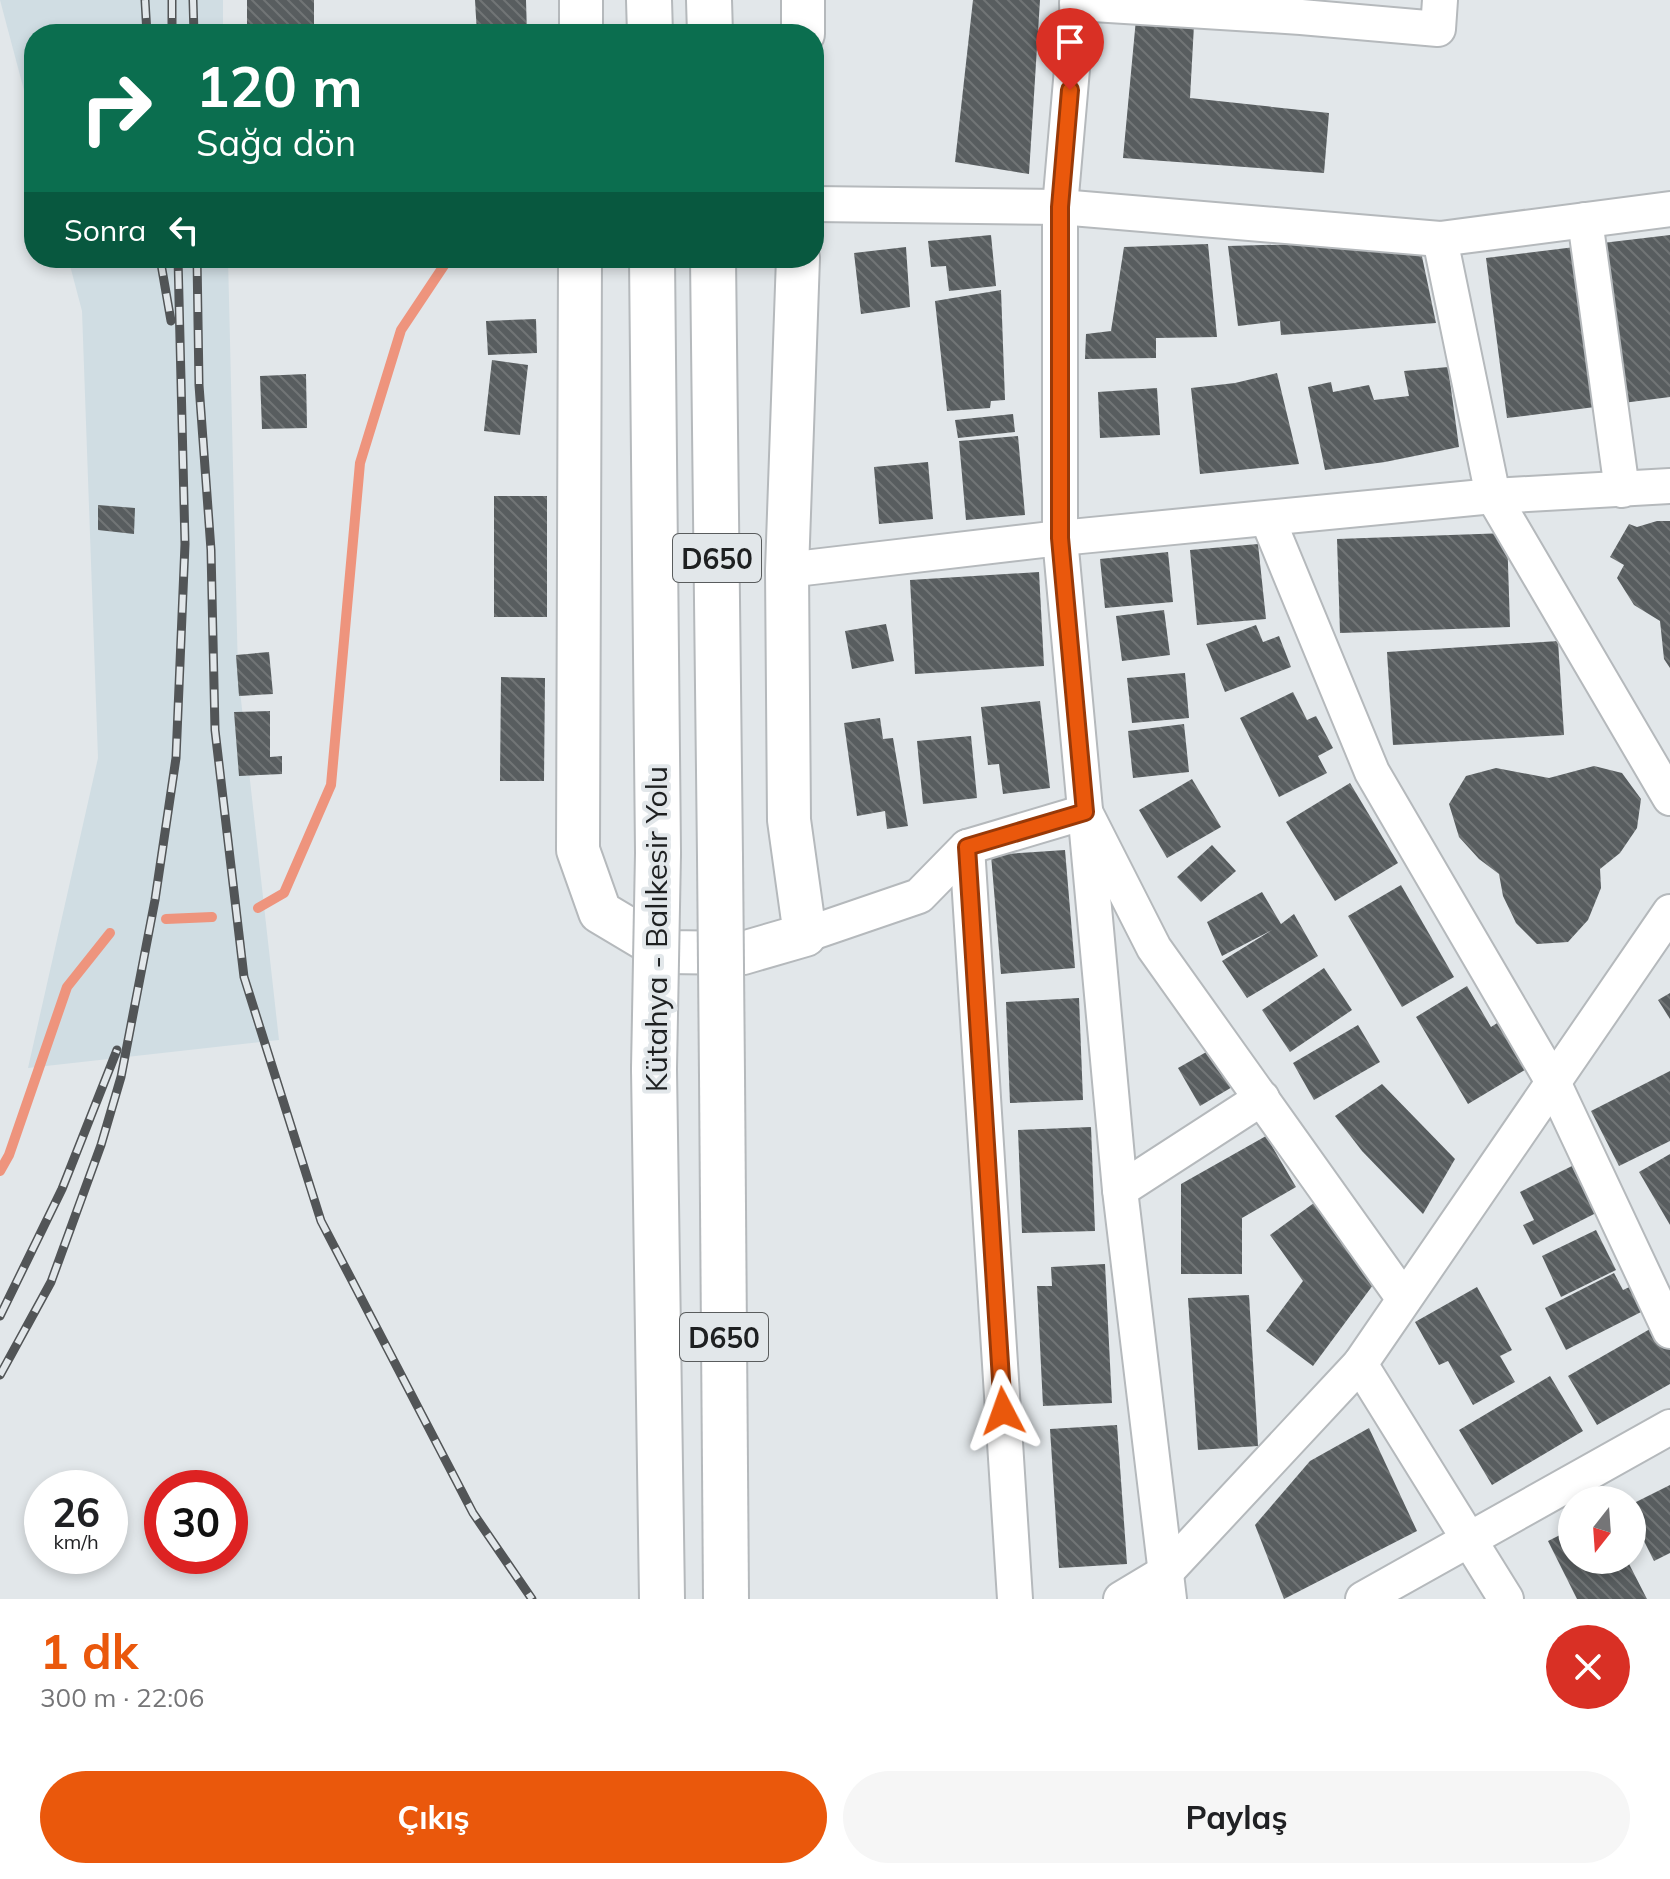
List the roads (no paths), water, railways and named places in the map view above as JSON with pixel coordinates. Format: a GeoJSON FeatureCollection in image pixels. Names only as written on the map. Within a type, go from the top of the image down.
{"type":"FeatureCollection","features":[{"type":"Feature","properties":{"kind":"highway"},"geometry":{"type":"LineString","coordinates":[[649,0],[650,24]]}},
{"type":"Feature","properties":{"kind":"highway"},"geometry":{"type":"LineString","coordinates":[[709,0],[710,24]]}},
{"type":"Feature","properties":{"kind":"highway","name":"Kütahya - Balıkesir Yolu"},"geometry":{"type":"LineString","coordinates":[[652,268],[658,853],[654,1069],[662,1599]]}},
{"type":"Feature","properties":{"kind":"highway","name":"D650"},"geometry":{"type":"LineString","coordinates":[[713,268],[726,1599]]}},
{"type":"Feature","properties":{"kind":"main road"},"geometry":{"type":"LineString","coordinates":[[581,0],[581,24]]}},
{"type":"Feature","properties":{"kind":"main road"},"geometry":{"type":"LineString","coordinates":[[803,0],[803,24]]}},
{"type":"Feature","properties":{"kind":"main road"},"geometry":{"type":"LineString","coordinates":[[580,268],[578,850],[600,912],[667,952],[743,953],[805,935],[789,820],[787,570],[798,268]]}},
{"type":"Feature","properties":{"kind":"street"},"geometry":{"type":"LineString","coordinates":[[1167,1586],[1120,1190],[1060,538],[1060,207],[1078,1],[1301,8],[1438,29],[1440,0]]}},
{"type":"Feature","properties":{"kind":"street"},"geometry":{"type":"LineString","coordinates":[[824,204],[1060,207],[1440,239],[1670,209]]}},
{"type":"Feature","properties":{"kind":"street"},"geometry":{"type":"LineString","coordinates":[[1585,220],[1622,490]]}},
{"type":"Feature","properties":{"kind":"street"},"geometry":{"type":"LineString","coordinates":[[1440,239],[1493,496],[1670,798]]}},
{"type":"Feature","properties":{"kind":"street"},"geometry":{"type":"LineString","coordinates":[[787,570],[1060,538],[1493,496],[1670,486]]}},
{"type":"Feature","properties":{"kind":"street"},"geometry":{"type":"LineString","coordinates":[[1268,520],[1372,772],[1553,1082],[1670,1331]]}},
{"type":"Feature","properties":{"kind":"street"},"geometry":{"type":"LineString","coordinates":[[805,935],[919,896],[967,847],[1085,812]]}},
{"type":"Feature","properties":{"kind":"street"},"geometry":{"type":"LineString","coordinates":[[1085,812],[1154,948],[1404,1299]]}},
{"type":"Feature","properties":{"kind":"street"},"geometry":{"type":"LineString","coordinates":[[967,847],[1015,1599]]}},
{"type":"Feature","properties":{"kind":"street"},"geometry":{"type":"LineString","coordinates":[[1121,1599],[1167,1586],[1360,1364],[1670,912]]}},
{"type":"Feature","properties":{"kind":"street"},"geometry":{"type":"LineString","coordinates":[[1120,1190],[1262,1098]]}},
{"type":"Feature","properties":{"kind":"street"},"geometry":{"type":"LineString","coordinates":[[1360,1364],[1506,1599]]}},
{"type":"Feature","properties":{"kind":"street"},"geometry":{"type":"LineString","coordinates":[[1363,1599],[1670,1427]]}},
{"type":"Feature","properties":{"kind":"waterway"},"geometry":{"type":"LineString","coordinates":[[258,908],[284,893],[331,785],[360,463],[401,330],[442,268]]}},
{"type":"Feature","properties":{"kind":"waterway"},"geometry":{"type":"LineString","coordinates":[[166,919],[212,917]]}},
{"type":"Feature","properties":{"kind":"waterway"},"geometry":{"type":"LineString","coordinates":[[0,1171],[9,1155],[67,987],[110,933]]}},
{"type":"Feature","properties":{"kind":"railway"},"geometry":{"type":"LineString","coordinates":[[145,0],[146,24]]}},
{"type":"Feature","properties":{"kind":"railway"},"geometry":{"type":"LineString","coordinates":[[172,0],[172,24]]}},
{"type":"Feature","properties":{"kind":"railway"},"geometry":{"type":"LineString","coordinates":[[193,0],[194,24]]}},
{"type":"Feature","properties":{"kind":"railway"},"geometry":{"type":"LineString","coordinates":[[162,268],[171,321]]}},
{"type":"Feature","properties":{"kind":"railway"},"geometry":{"type":"LineString","coordinates":[[0,1375],[51,1282],[101,1145],[121,1077],[155,900],[176,758],[185,544],[178,268]]}},
{"type":"Feature","properties":{"kind":"railway"},"geometry":{"type":"LineString","coordinates":[[197,268],[199,385],[211,550],[215,730],[244,977],[321,1221],[473,1513],[532,1599]]}},
{"type":"Feature","properties":{"kind":"railway"},"geometry":{"type":"LineString","coordinates":[[0,1316],[62,1189],[117,1050]]}}]}
